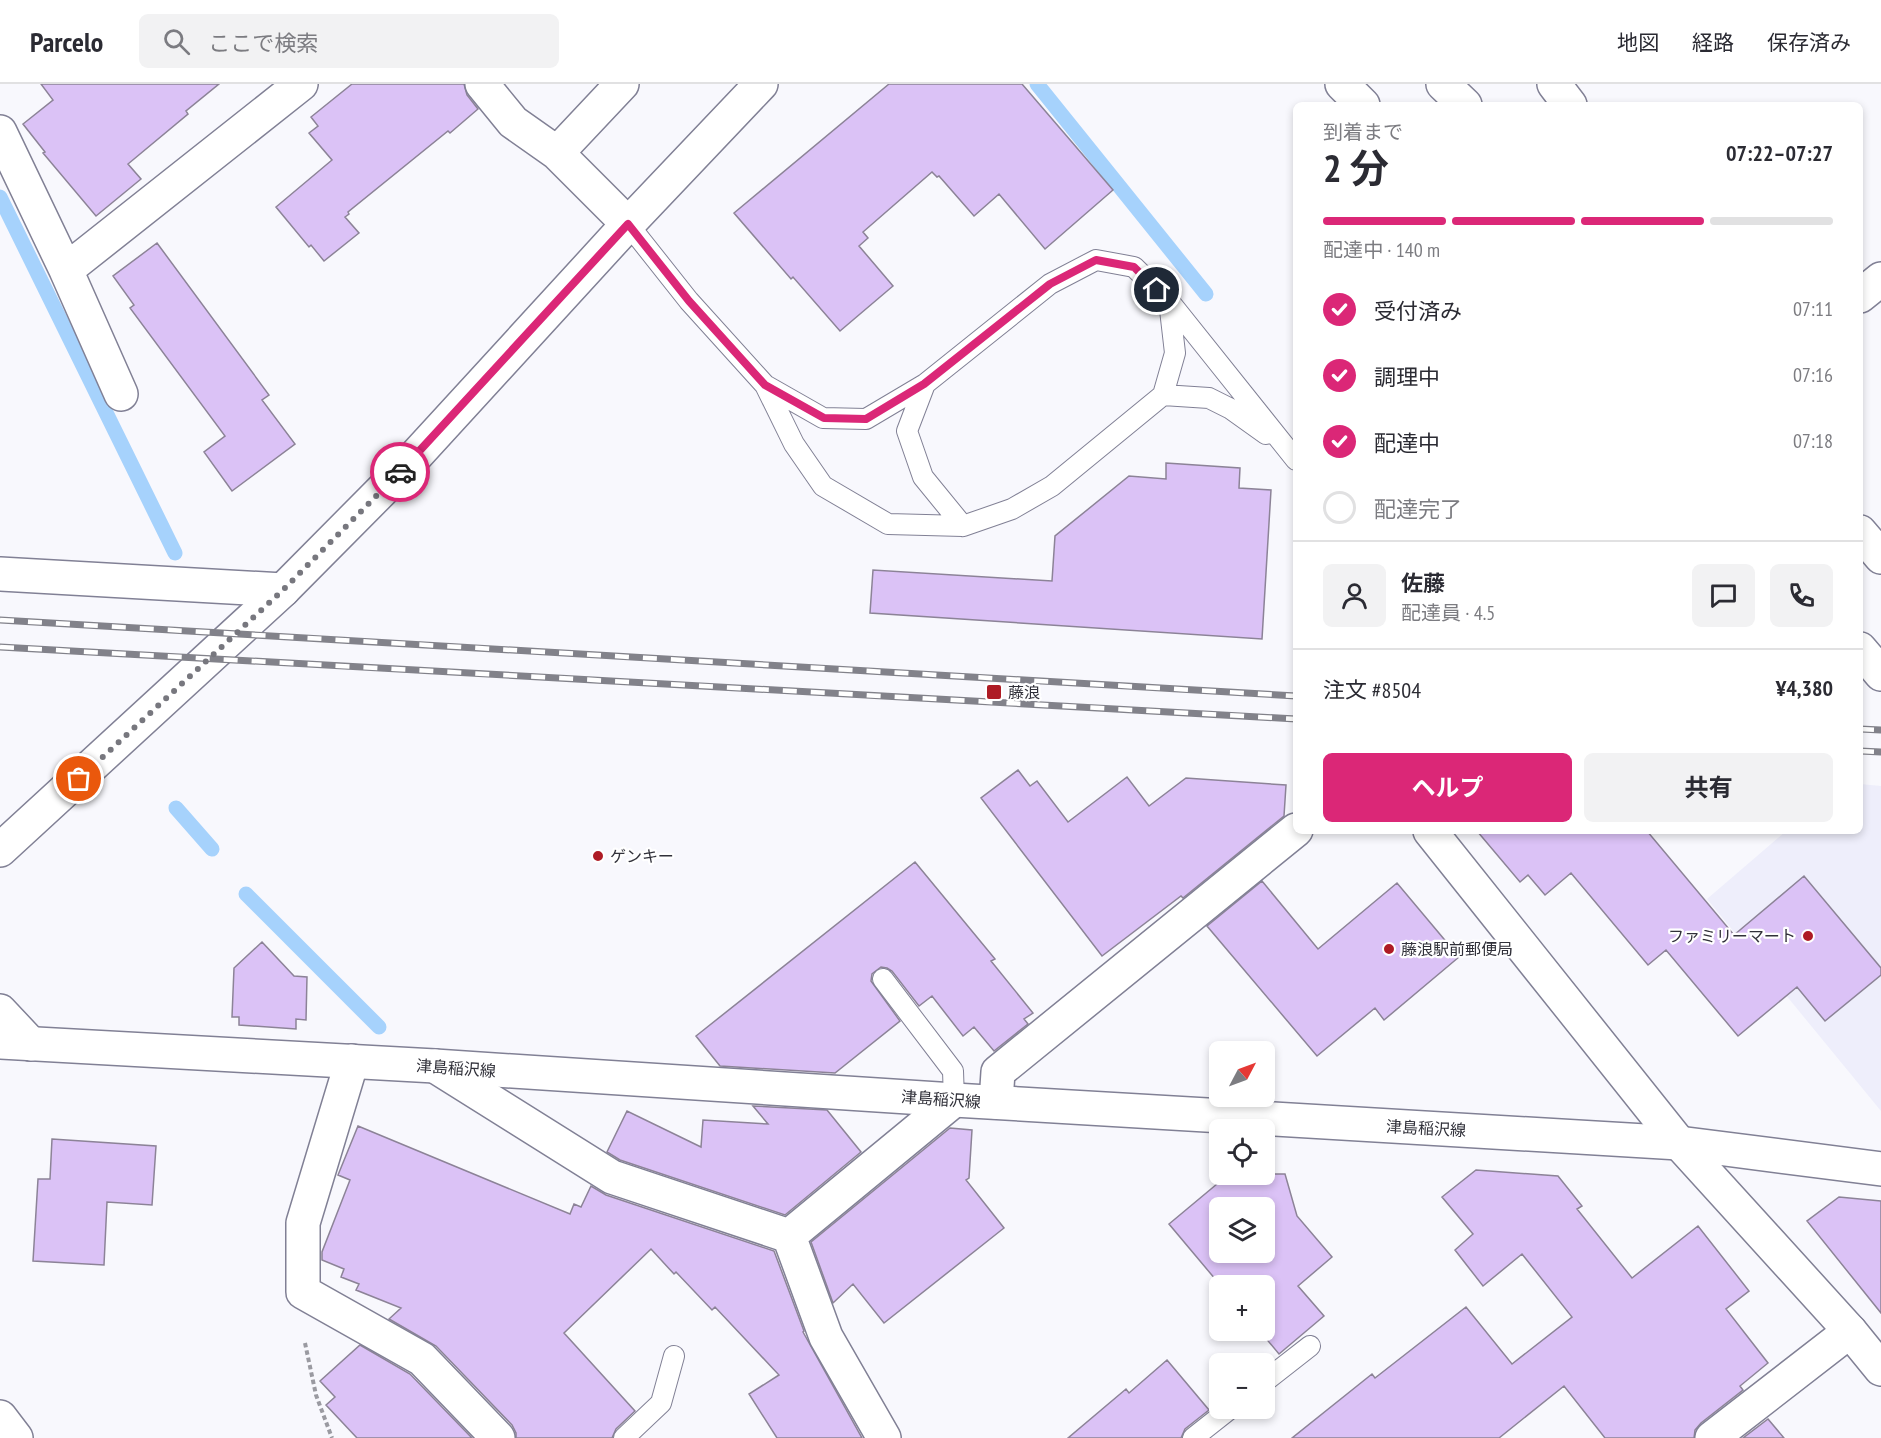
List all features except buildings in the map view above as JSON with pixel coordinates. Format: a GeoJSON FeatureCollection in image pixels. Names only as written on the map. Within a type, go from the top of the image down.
{"type":"FeatureCollection","features":[{"type":"Feature","properties":{"kind":"street"},"geometry":{"type":"LineString","coordinates":[[66,270],[301,84]]}},
{"type":"Feature","properties":{"kind":"street"},"geometry":{"type":"LineString","coordinates":[[482,84],[513,122],[557,153],[628,224]]}},
{"type":"Feature","properties":{"kind":"street"},"geometry":{"type":"LineString","coordinates":[[557,153],[622,84]]}},
{"type":"Feature","properties":{"kind":"street"},"geometry":{"type":"LineString","coordinates":[[0,850],[283,590],[410,462],[628,224],[761,84]]}},
{"type":"Feature","properties":{"kind":"street"},"geometry":{"type":"LineString","coordinates":[[1342,84],[1360,102]]}},
{"type":"Feature","properties":{"kind":"street"},"geometry":{"type":"LineString","coordinates":[[1443,84],[1462,102]]}},
{"type":"Feature","properties":{"kind":"street"},"geometry":{"type":"LineString","coordinates":[[1554,84],[1568,102]]}},
{"type":"Feature","properties":{"kind":"street"},"geometry":{"type":"LineString","coordinates":[[0,132],[66,270],[121,394]]}},
{"type":"Feature","properties":{"kind":"street"},"geometry":{"type":"LineString","coordinates":[[1863,294],[1881,279]]}},
{"type":"Feature","properties":{"kind":"street"},"geometry":{"type":"LineString","coordinates":[[1863,536],[1881,557]]}},
{"type":"Feature","properties":{"kind":"street"},"geometry":{"type":"LineString","coordinates":[[0,574],[283,590]]}},
{"type":"Feature","properties":{"kind":"street"},"geometry":{"type":"LineString","coordinates":[[1863,653],[1881,674]]}},
{"type":"Feature","properties":{"kind":"street"},"geometry":{"type":"LineString","coordinates":[[1863,672],[1881,674]]}},
{"type":"Feature","properties":{"kind":"street"},"geometry":{"type":"LineString","coordinates":[[996,1102],[998,1072],[1293,832]]}},
{"type":"Feature","properties":{"kind":"street"},"geometry":{"type":"LineString","coordinates":[[1432,834],[1679,1143],[1850,1331],[1881,1369]]}},
{"type":"Feature","properties":{"kind":"street"},"geometry":{"type":"LineString","coordinates":[[0,1011],[15,1043]]}},
{"type":"Feature","properties":{"kind":"street","name":"津島稲沢線"},"geometry":{"type":"LineString","coordinates":[[15,1043],[352,1061],[1679,1143],[1881,1169]]}},
{"type":"Feature","properties":{"kind":"street"},"geometry":{"type":"LineString","coordinates":[[352,1061],[303,1222],[303,1292],[422,1359],[498,1438]]}},
{"type":"Feature","properties":{"kind":"street"},"geometry":{"type":"LineString","coordinates":[[435,1066],[612,1177],[789,1236]]}},
{"type":"Feature","properties":{"kind":"street"},"geometry":{"type":"LineString","coordinates":[[789,1236],[954,1100]]}},
{"type":"Feature","properties":{"kind":"street"},"geometry":{"type":"LineString","coordinates":[[789,1236],[826,1337],[884,1438]]}},
{"type":"Feature","properties":{"kind":"street"},"geometry":{"type":"LineString","coordinates":[[1712,1438],[1850,1331]]}},
{"type":"Feature","properties":{"kind":"street"},"geometry":{"type":"LineString","coordinates":[[0,1417],[16,1438]]}},
{"type":"Feature","properties":{"kind":"lane"},"geometry":{"type":"LineString","coordinates":[[628,224],[689,301],[765,385],[794,444],[823,486],[888,524],[963,526],[1012,509],[1052,486],[1163,396],[1174,353],[1169,301]]}},
{"type":"Feature","properties":{"kind":"lane"},"geometry":{"type":"LineString","coordinates":[[765,385],[824,418],[866,419],[924,384],[1050,284],[1096,260],[1134,267],[1169,301],[1291,454]]}},
{"type":"Feature","properties":{"kind":"lane"},"geometry":{"type":"LineString","coordinates":[[924,384],[907,431],[923,477],[963,526]]}},
{"type":"Feature","properties":{"kind":"lane"},"geometry":{"type":"LineString","coordinates":[[1163,396],[1209,398],[1231,409],[1291,454]]}},
{"type":"Feature","properties":{"kind":"lane"},"geometry":{"type":"LineString","coordinates":[[883,979],[953,1071],[954,1100]]}},
{"type":"Feature","properties":{"kind":"lane"},"geometry":{"type":"LineString","coordinates":[[1275,1373],[1310,1346]]}},
{"type":"Feature","properties":{"kind":"lane"},"geometry":{"type":"LineString","coordinates":[[624,1438],[661,1403],[674,1356]]}},
{"type":"Feature","properties":{"kind":"lane"},"geometry":{"type":"LineString","coordinates":[[1193,1438],[1217,1419]]}},
{"type":"Feature","properties":{"kind":"path"},"geometry":{"type":"LineString","coordinates":[[303,1292],[302,1307],[306,1347],[316,1395],[332,1438]]}},
{"type":"Feature","properties":{"kind":"shaded area"},"geometry":{"type":"Polygon","coordinates":[[[1863,784],[1881,786],[1881,1111],[1707,899],[1783,834],[1863,834],[1863,784]]]}},
{"type":"Feature","properties":{"kind":"waterway"},"geometry":{"type":"LineString","coordinates":[[1037,84],[1206,294]]}},
{"type":"Feature","properties":{"kind":"waterway"},"geometry":{"type":"LineString","coordinates":[[0,197],[175,553]]}},
{"type":"Feature","properties":{"kind":"waterway"},"geometry":{"type":"LineString","coordinates":[[176,808],[212,849]]}},
{"type":"Feature","properties":{"kind":"waterway"},"geometry":{"type":"LineString","coordinates":[[246,894],[379,1027]]}},
{"type":"Feature","properties":{"kind":"railway"},"geometry":{"type":"LineString","coordinates":[[0,620],[1293,696]]}},
{"type":"Feature","properties":{"kind":"railway"},"geometry":{"type":"LineString","coordinates":[[0,647],[1293,719]]}},
{"type":"Feature","properties":{"kind":"railway"},"geometry":{"type":"LineString","coordinates":[[1863,729],[1881,730]]}},
{"type":"Feature","properties":{"kind":"railway"},"geometry":{"type":"LineString","coordinates":[[1863,751],[1881,752]]}},
{"type":"Feature","properties":{"kind":"way so far"},"geometry":{"type":"LineString","coordinates":[[79,779],[283,590],[400,472]]}},
{"type":"Feature","properties":{"kind":"place","name":"藤浪"},"geometry":{"type":"Point","coordinates":[994,692]}},
{"type":"Feature","properties":{"kind":"place","name":"ゲンキー"},"geometry":{"type":"Point","coordinates":[598,856]}},
{"type":"Feature","properties":{"kind":"place","name":"ファミリーマート"},"geometry":{"type":"Point","coordinates":[1808,936]}},
{"type":"Feature","properties":{"kind":"place","name":"藤浪駅前郵便局"},"geometry":{"type":"Point","coordinates":[1389,949]}},
{"type":"Feature","properties":{"kind":"route"},"geometry":{"type":"LineString","coordinates":[[400,472],[628,224],[689,301],[765,385],[824,418],[866,419],[924,384],[1050,284],[1096,260],[1134,267],[1157,290]]}}]}
